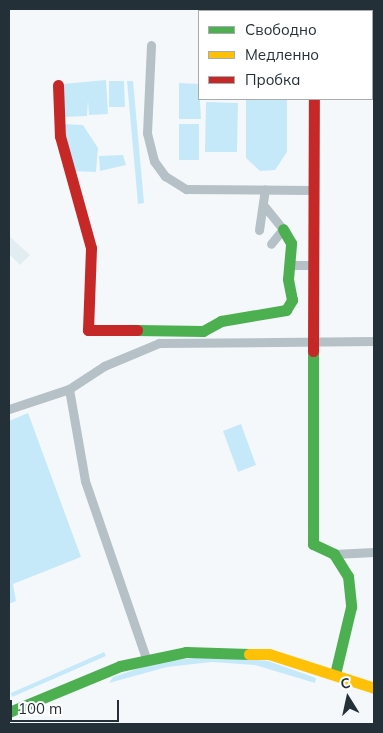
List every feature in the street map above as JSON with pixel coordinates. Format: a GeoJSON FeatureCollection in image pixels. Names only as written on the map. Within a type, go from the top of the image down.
{"type":"FeatureCollection","features":[{"type":"Feature","properties":{"kind":"street"},"geometry":{"type":"LineString","coordinates":[[151,45],[147,132],[154,161],[165,176],[186,188],[312,190]]}},
{"type":"Feature","properties":{"kind":"street"},"geometry":{"type":"LineString","coordinates":[[58,85],[60,136],[91,248],[88,330],[203,330],[221,321],[286,310],[292,300],[289,265],[291,243],[283,229],[265,207]]}},
{"type":"Feature","properties":{"kind":"street"},"geometry":{"type":"LineString","coordinates":[[314,100],[312,190],[313,544],[334,554],[374,552]]}},
{"type":"Feature","properties":{"kind":"street"},"geometry":{"type":"LineString","coordinates":[[259,230],[265,207],[265,190]]}},
{"type":"Feature","properties":{"kind":"street"},"geometry":{"type":"LineString","coordinates":[[270,244],[283,229]]}},
{"type":"Feature","properties":{"kind":"street"},"geometry":{"type":"LineString","coordinates":[[289,265],[312,265]]}},
{"type":"Feature","properties":{"kind":"street"},"geometry":{"type":"LineString","coordinates":[[9,408],[69,389],[104,366],[159,342],[374,341]]}},
{"type":"Feature","properties":{"kind":"street"},"geometry":{"type":"LineString","coordinates":[[69,389],[85,481],[146,658]]}},
{"type":"Feature","properties":{"kind":"street"},"geometry":{"type":"LineString","coordinates":[[334,554],[348,576],[351,607],[335,674]]}},
{"type":"Feature","properties":{"kind":"street"},"geometry":{"type":"LineString","coordinates":[[9,712],[146,658],[245,650],[335,674],[374,688]]}},
{"type":"Feature","properties":{"kind":"shaded area"},"geometry":{"type":"Polygon","coordinates":[[[106,80],[108,114],[89,115],[88,101],[87,116],[63,117],[63,84],[106,80]]]}},
{"type":"Feature","properties":{"kind":"shaded area"},"geometry":{"type":"Polygon","coordinates":[[[109,81],[124,81],[125,107],[109,107],[109,81]]]}},
{"type":"Feature","properties":{"kind":"shaded area"},"geometry":{"type":"Polygon","coordinates":[[[127,81],[133,81],[144,203],[138,204],[127,81]]]}},
{"type":"Feature","properties":{"kind":"shaded area"},"geometry":{"type":"Polygon","coordinates":[[[179,83],[198,84],[201,119],[179,119],[179,83]]]}},
{"type":"Feature","properties":{"kind":"shaded area"},"geometry":{"type":"Polygon","coordinates":[[[246,100],[287,100],[287,152],[275,170],[260,171],[246,158],[246,100]]]}},
{"type":"Feature","properties":{"kind":"shaded area"},"geometry":{"type":"Polygon","coordinates":[[[206,102],[238,103],[237,152],[205,152],[206,102]]]}},
{"type":"Feature","properties":{"kind":"shaded area"},"geometry":{"type":"Polygon","coordinates":[[[64,124],[83,125],[98,148],[96,172],[72,171],[64,124]]]}},
{"type":"Feature","properties":{"kind":"shaded area"},"geometry":{"type":"Polygon","coordinates":[[[179,124],[199,124],[199,160],[179,160],[179,124]]]}},
{"type":"Feature","properties":{"kind":"shaded area"},"geometry":{"type":"Polygon","coordinates":[[[123,155],[126,165],[100,171],[99,156],[123,155]]]}},
{"type":"Feature","properties":{"kind":"shaded area"},"geometry":{"type":"Polygon","coordinates":[[[9,236],[30,255],[20,265],[9,254],[9,236]]]}},
{"type":"Feature","properties":{"kind":"shaded area"},"geometry":{"type":"Polygon","coordinates":[[[28,413],[81,557],[13,584],[16,601],[9,604],[9,421],[28,413]]]}},
{"type":"Feature","properties":{"kind":"shaded area"},"geometry":{"type":"Polygon","coordinates":[[[241,424],[256,465],[238,472],[223,431],[241,424]]]}},
{"type":"Feature","properties":{"kind":"shaded area"},"geometry":{"type":"Polygon","coordinates":[[[104,652],[106,656],[12,697],[11,693],[104,652]]]}},
{"type":"Feature","properties":{"kind":"shaded area"},"geometry":{"type":"Polygon","coordinates":[[[213,656],[268,661],[316,678],[315,683],[255,665],[212,662],[167,667],[109,683],[113,677],[158,662],[213,656]]]}},
{"type":"Feature","properties":{"kind":"traffic: fast"},"geometry":{"type":"LineString","coordinates":[[137,330],[203,331],[221,321],[286,310],[292,300],[288,279],[291,243],[283,229]]}},
{"type":"Feature","properties":{"kind":"traffic: fast"},"geometry":{"type":"LineString","coordinates":[[313,351],[313,544],[334,554],[348,576],[351,607],[335,674]]}},
{"type":"Feature","properties":{"kind":"traffic: fast"},"geometry":{"type":"LineString","coordinates":[[9,712],[120,666],[186,652],[249,654]]}},
{"type":"Feature","properties":{"kind":"traffic: slow"},"geometry":{"type":"LineString","coordinates":[[249,654],[269,654],[374,688]]}},
{"type":"Feature","properties":{"kind":"traffic: jam"},"geometry":{"type":"LineString","coordinates":[[58,85],[60,136],[91,248],[88,330],[137,330]]}},
{"type":"Feature","properties":{"kind":"traffic: jam"},"geometry":{"type":"LineString","coordinates":[[313,351],[314,100]]}}]}
